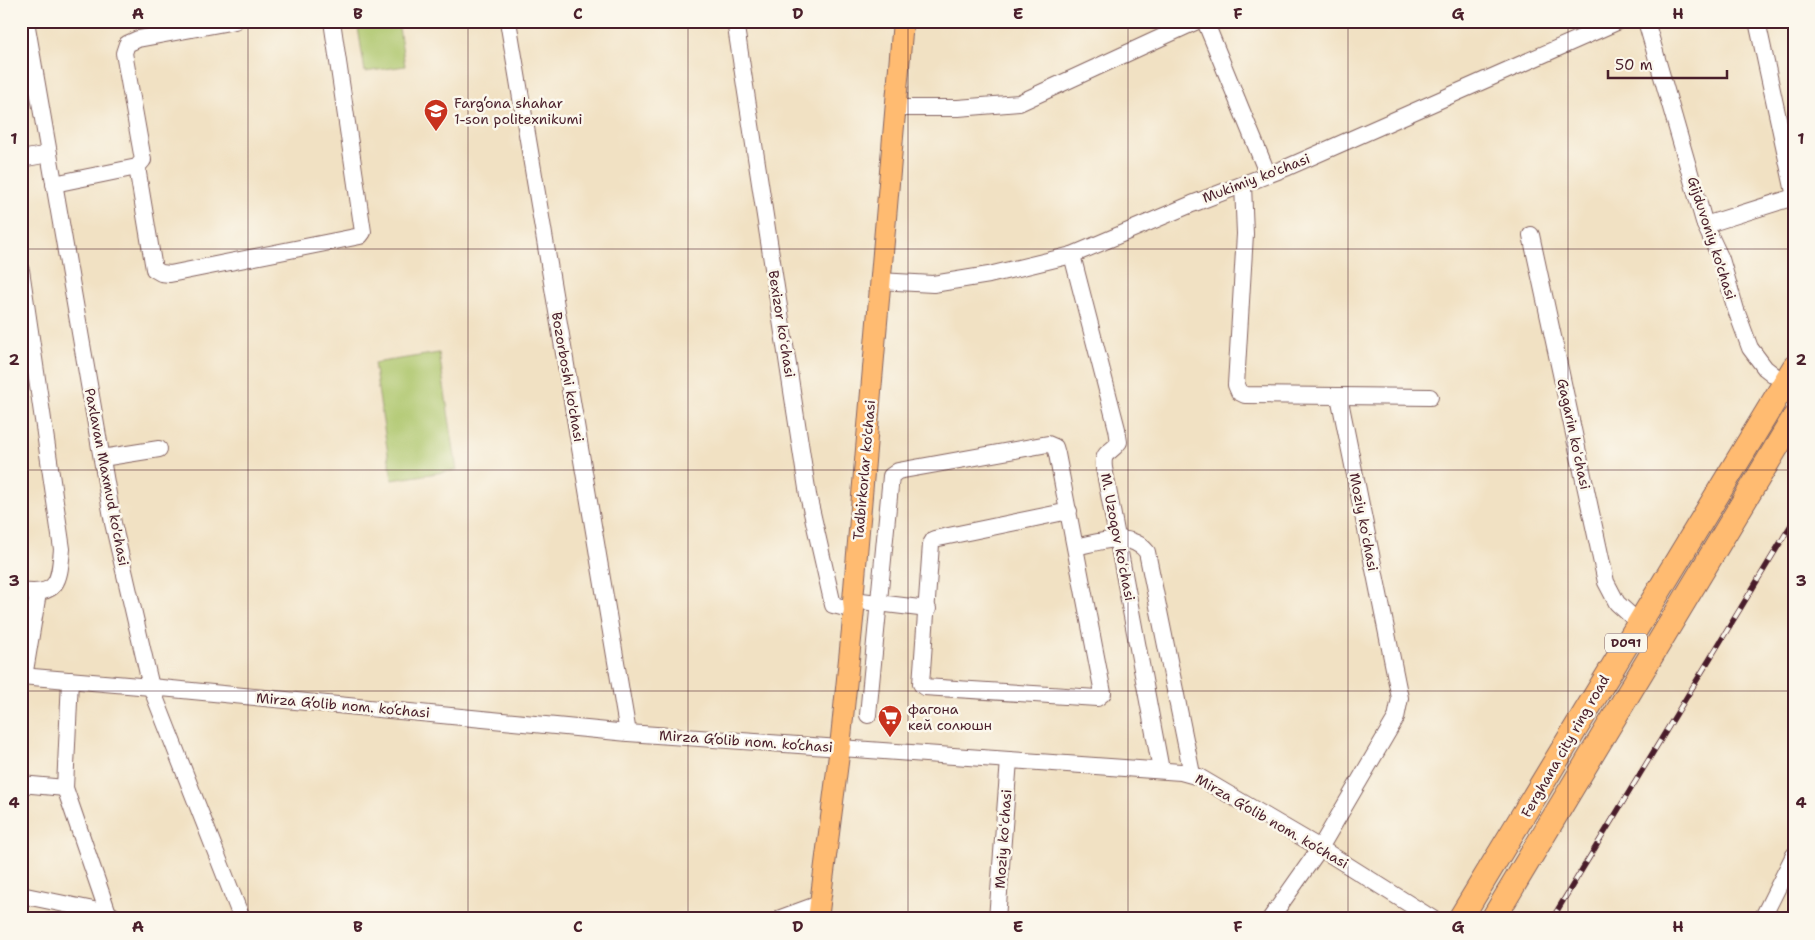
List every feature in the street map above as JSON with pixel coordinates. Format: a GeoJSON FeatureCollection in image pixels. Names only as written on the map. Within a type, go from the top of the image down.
{"type":"FeatureCollection","features":[{"type":"Feature","properties":{"kind":"highway","name":"Ferghana city ring road"},"geometry":{"type":"LineString","coordinates":[[1460,919],[1513,835],[1638,622],[1789,376]]}},
{"type":"Feature","properties":{"kind":"highway","name":"Ferghana city ring road"},"geometry":{"type":"LineString","coordinates":[[1493,919],[1794,418]]}},
{"type":"Feature","properties":{"kind":"main road","name":"Tadbirkorlar ko'chasi"},"geometry":{"type":"LineString","coordinates":[[819,912],[840,747],[854,605],[879,281],[903,21]]}},
{"type":"Feature","properties":{"kind":"street","name":"Paxlavan Maxmud ko'chasi"},"geometry":{"type":"LineString","coordinates":[[26,21],[113,523],[151,687],[242,919]]}},
{"type":"Feature","properties":{"kind":"street"},"geometry":{"type":"LineString","coordinates":[[54,184],[137,168],[143,160],[124,53],[127,44],[138,39],[235,21]]}},
{"type":"Feature","properties":{"kind":"street"},"geometry":{"type":"LineString","coordinates":[[137,168],[154,269],[161,273],[189,270],[360,236],[363,232],[332,21]]}},
{"type":"Feature","properties":{"kind":"street","name":"Bozorboshi ko'chasi"},"geometry":{"type":"LineString","coordinates":[[508,21],[628,733]]}},
{"type":"Feature","properties":{"kind":"street","name":"Bexizor koʻchasi"},"geometry":{"type":"LineString","coordinates":[[735,21],[808,495],[833,605],[854,605]]}},
{"type":"Feature","properties":{"kind":"street"},"geometry":{"type":"LineString","coordinates":[[895,108],[958,108],[1019,103],[1197,21]]}},
{"type":"Feature","properties":{"kind":"street"},"geometry":{"type":"LineString","coordinates":[[1205,21],[1268,175]]}},
{"type":"Feature","properties":{"kind":"street","name":"Mukimiy ko'chasi"},"geometry":{"type":"LineString","coordinates":[[879,281],[933,284],[989,275],[1072,255],[1192,204],[1268,175],[1619,21]]}},
{"type":"Feature","properties":{"kind":"street","name":"Gijduvoniy ko'chasi"},"geometry":{"type":"LineString","coordinates":[[1646,21],[1705,225],[1721,259],[1736,310],[1750,348],[1764,368],[1789,376]]}},
{"type":"Feature","properties":{"kind":"street"},"geometry":{"type":"LineString","coordinates":[[1757,21],[1794,192]]}},
{"type":"Feature","properties":{"kind":"street"},"geometry":{"type":"LineString","coordinates":[[21,159],[49,154]]}},
{"type":"Feature","properties":{"kind":"street"},"geometry":{"type":"LineString","coordinates":[[1243,185],[1245,234],[1236,385],[1239,392],[1245,395],[1430,397]]}},
{"type":"Feature","properties":{"kind":"street"},"geometry":{"type":"LineString","coordinates":[[1705,225],[1794,197]]}},
{"type":"Feature","properties":{"kind":"street","name":"Gagarin koʻchasi"},"geometry":{"type":"LineString","coordinates":[[1531,235],[1606,582],[1617,603],[1638,622]]}},
{"type":"Feature","properties":{"kind":"street","name":"M. Uzoqov koʻchasi"},"geometry":{"type":"LineString","coordinates":[[1072,255],[1119,442],[1103,458],[1161,770]]}},
{"type":"Feature","properties":{"kind":"street"},"geometry":{"type":"LineString","coordinates":[[21,270],[62,549],[60,579],[51,589],[38,593],[21,591]]}},
{"type":"Feature","properties":{"kind":"street","name":"Moziy koʻchasi"},"geometry":{"type":"LineString","coordinates":[[1270,919],[1320,848],[1396,718],[1400,698],[1339,396]]}},
{"type":"Feature","properties":{"kind":"street"},"geometry":{"type":"LineString","coordinates":[[864,473],[891,476],[898,471],[1048,444],[1055,447],[1057,454],[1076,547],[1103,693],[1097,698],[924,687],[920,679],[934,539],[1068,511]]}},
{"type":"Feature","properties":{"kind":"street"},"geometry":{"type":"LineString","coordinates":[[102,458],[159,449]]}},
{"type":"Feature","properties":{"kind":"street"},"geometry":{"type":"LineString","coordinates":[[868,715],[891,476]]}},
{"type":"Feature","properties":{"kind":"street"},"geometry":{"type":"LineString","coordinates":[[1076,547],[1118,539],[1136,541],[1147,552],[1192,774]]}},
{"type":"Feature","properties":{"kind":"street"},"geometry":{"type":"LineString","coordinates":[[22,677],[38,593]]}},
{"type":"Feature","properties":{"kind":"street"},"geometry":{"type":"LineString","coordinates":[[854,605],[878,603],[928,609]]}},
{"type":"Feature","properties":{"kind":"street","name":"Mirza G‘olib nom. ko‘chasi"},"geometry":{"type":"LineString","coordinates":[[22,677],[151,687],[628,733],[1161,770],[1192,774],[1320,848],[1433,919]]}},
{"type":"Feature","properties":{"kind":"street"},"geometry":{"type":"LineString","coordinates":[[70,680],[65,788],[113,916]]}},
{"type":"Feature","properties":{"kind":"street","name":"Moziy koʻchasi"},"geometry":{"type":"LineString","coordinates":[[997,919],[1009,760]]}},
{"type":"Feature","properties":{"kind":"street"},"geometry":{"type":"LineString","coordinates":[[21,784],[65,788]]}},
{"type":"Feature","properties":{"kind":"street"},"geometry":{"type":"LineString","coordinates":[[1762,919],[1794,855]]}},
{"type":"Feature","properties":{"kind":"street"},"geometry":{"type":"LineString","coordinates":[[21,895],[113,916]]}},
{"type":"Feature","properties":{"kind":"street"},"geometry":{"type":"LineString","coordinates":[[778,919],[819,912]]}},
{"type":"Feature","properties":{"kind":"green space"},"geometry":{"type":"Polygon","coordinates":[[[357,21],[398,21],[405,66],[365,72],[357,21]]]}},
{"type":"Feature","properties":{"kind":"green space"},"geometry":{"type":"Polygon","coordinates":[[[439,353],[457,470],[392,480],[374,363],[439,353]]]}},
{"type":"Feature","properties":{"kind":"railway"},"geometry":{"type":"LineString","coordinates":[[1552,919],[1794,520]]}},
{"type":"Feature","properties":{"kind":"place","name":"Farg‘ona shahar 1-son politexnikumi"},"geometry":{"type":"Point","coordinates":[436,132]}},
{"type":"Feature","properties":{"kind":"place","name":"фагона кей солюшн"},"geometry":{"type":"Point","coordinates":[890,738]}}]}
